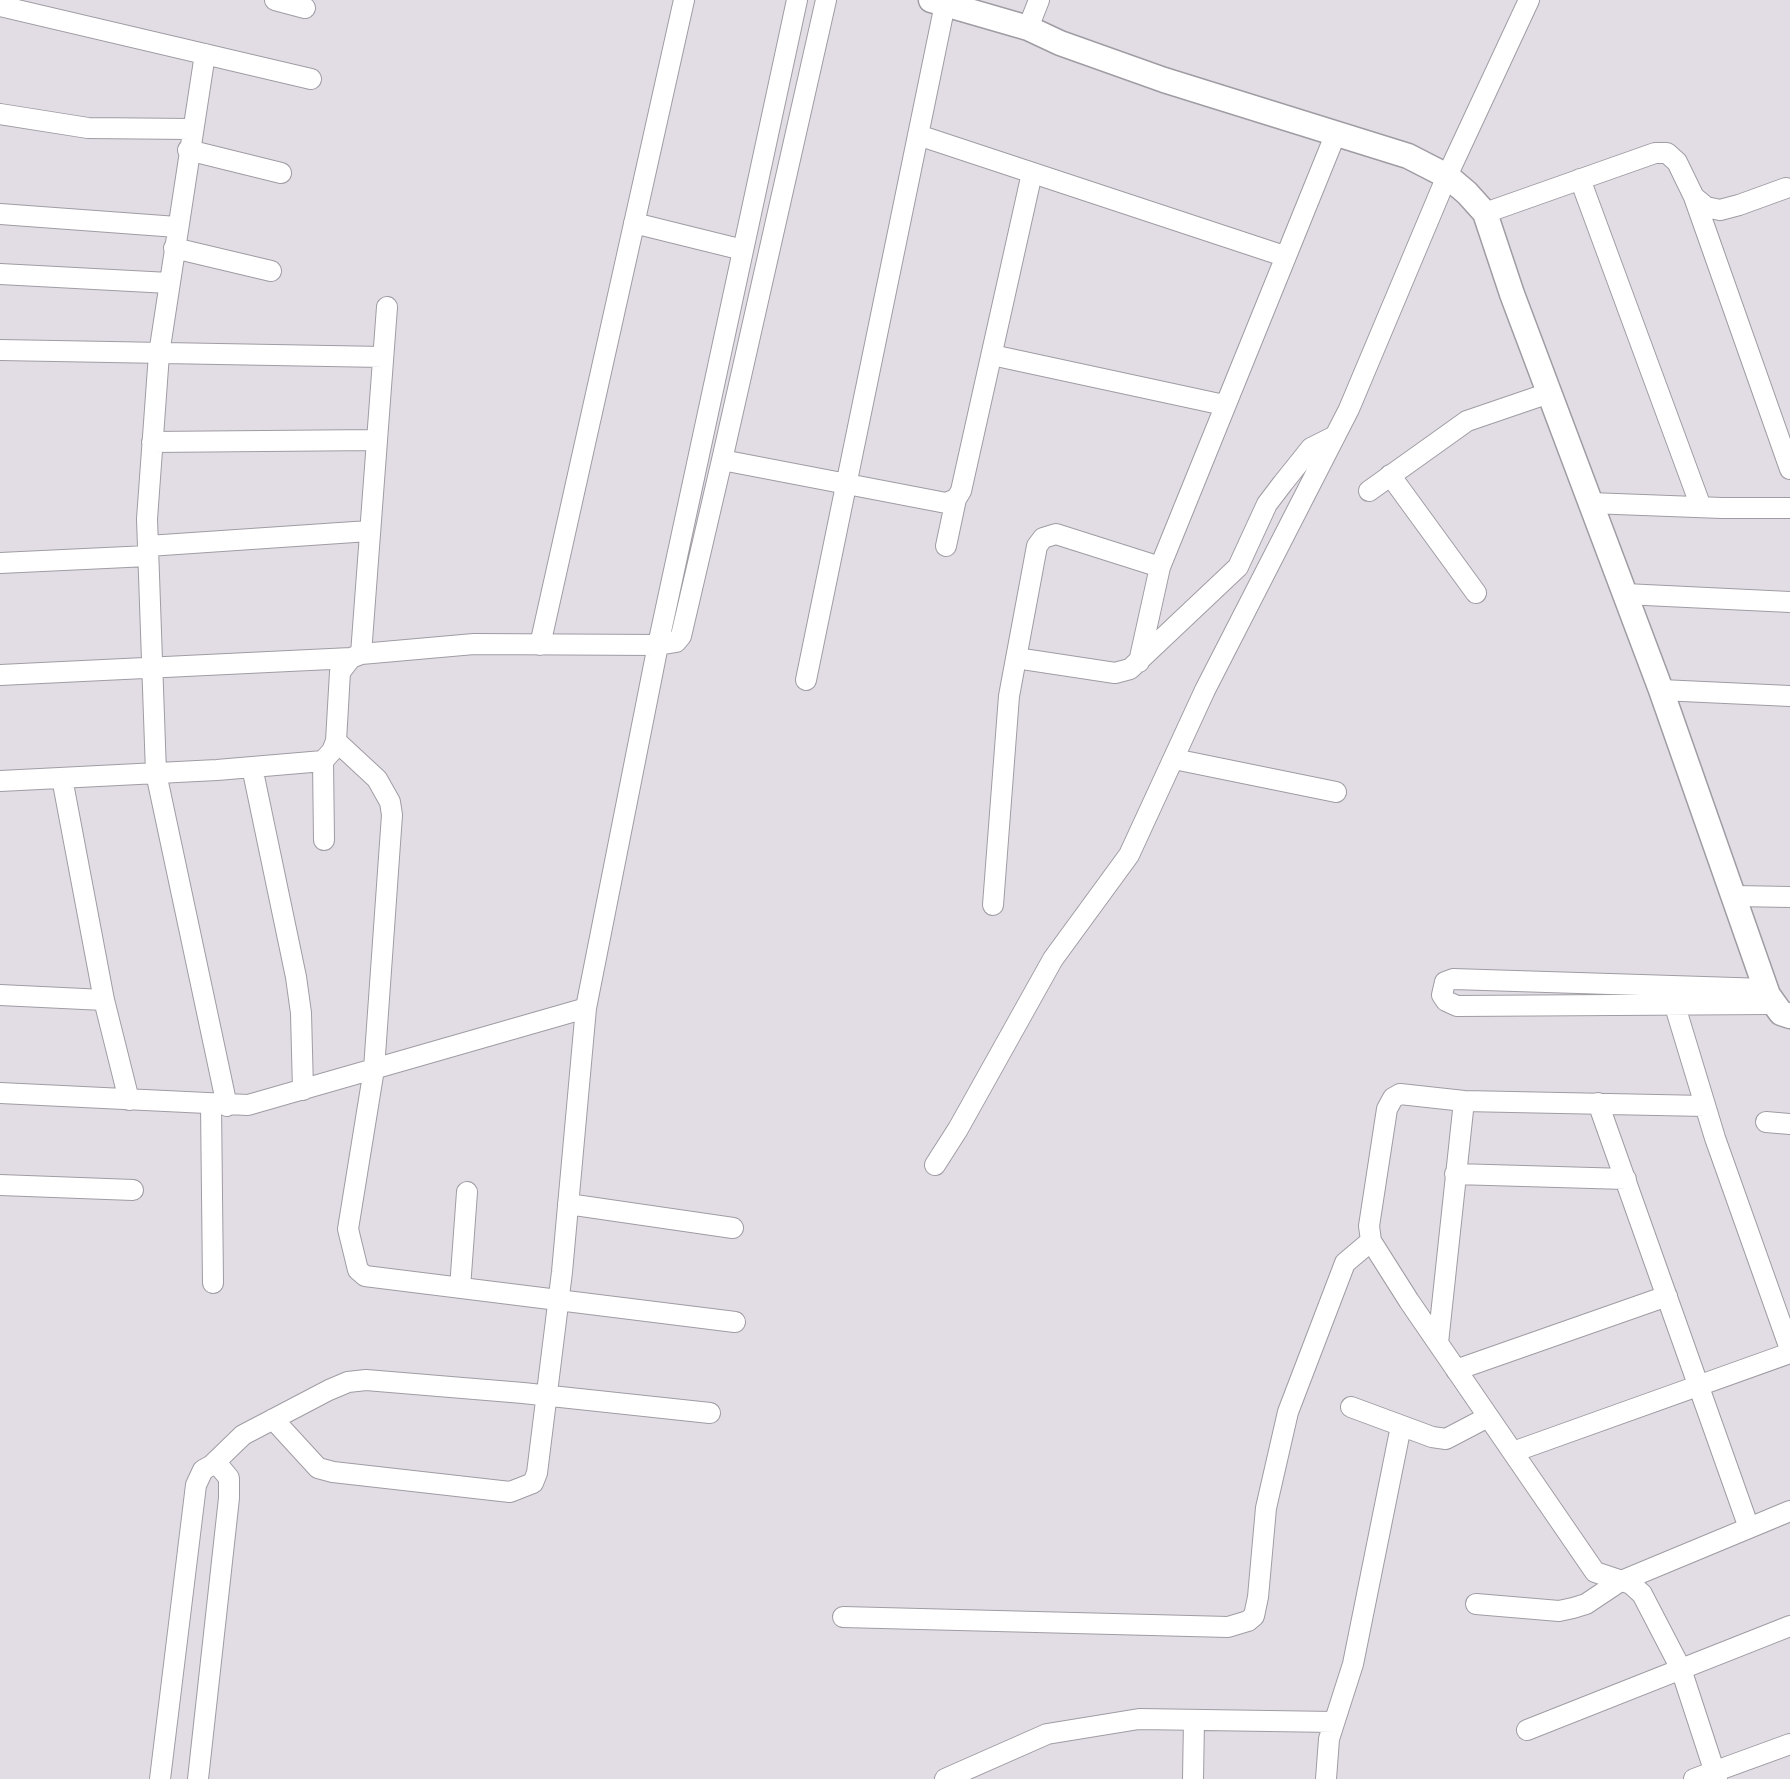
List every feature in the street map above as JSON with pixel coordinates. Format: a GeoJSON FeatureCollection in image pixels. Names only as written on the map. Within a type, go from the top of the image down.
{"type":"FeatureCollection","features":[{"type":"Feature","properties":{"kind":"street"},"geometry":{"type":"LineString","coordinates":[[275,0],[306,8]]}},
{"type":"Feature","properties":{"kind":"street"},"geometry":{"type":"LineString","coordinates":[[540,645],[684,0]]}},
{"type":"Feature","properties":{"kind":"street"},"geometry":{"type":"LineString","coordinates":[[273,1419],[318,1468],[333,1473],[510,1492],[533,1483],[537,1473],[559,1300],[586,1008],[658,645],[797,0]]}},
{"type":"Feature","properties":{"kind":"street"},"geometry":{"type":"LineString","coordinates":[[0,675],[356,656],[474,644],[658,645],[671,644],[681,636],[826,0]]}},
{"type":"Feature","properties":{"kind":"street"},"geometry":{"type":"LineString","coordinates":[[1028,28],[1039,0]]}},
{"type":"Feature","properties":{"kind":"street"},"geometry":{"type":"LineString","coordinates":[[935,1165],[958,1129],[1053,959],[1129,855],[1205,690],[1335,436],[1447,176],[1529,0]]}},
{"type":"Feature","properties":{"kind":"street"},"geometry":{"type":"LineString","coordinates":[[806,680],[918,135],[938,2],[1028,28],[1060,43],[1164,80],[1408,156],[1447,176],[1485,213],[1512,294],[1661,690],[1735,896],[1779,1002]]}},
{"type":"Feature","properties":{"kind":"street"},"geometry":{"type":"LineString","coordinates":[[0,6],[311,79]]}},
{"type":"Feature","properties":{"kind":"street"},"geometry":{"type":"LineString","coordinates":[[205,54],[191,129],[159,354],[152,442],[148,551],[156,773],[219,1106],[213,1283]]}},
{"type":"Feature","properties":{"kind":"street"},"geometry":{"type":"LineString","coordinates":[[0,114],[88,128],[191,129]]}},
{"type":"Feature","properties":{"kind":"street"},"geometry":{"type":"LineString","coordinates":[[1138,662],[1160,567],[1284,256],[1336,133]]}},
{"type":"Feature","properties":{"kind":"street"},"geometry":{"type":"LineString","coordinates":[[918,135],[1284,256]]}},
{"type":"Feature","properties":{"kind":"street"},"geometry":{"type":"LineString","coordinates":[[188,150],[281,173]]}},
{"type":"Feature","properties":{"kind":"street"},"geometry":{"type":"LineString","coordinates":[[1485,213],[1655,153],[1667,153],[1677,162],[1694,197],[1790,469]]}},
{"type":"Feature","properties":{"kind":"street"},"geometry":{"type":"LineString","coordinates":[[946,546],[956,499],[961,491],[1032,173]]}},
{"type":"Feature","properties":{"kind":"street"},"geometry":{"type":"LineString","coordinates":[[760,174],[785,182]]}},
{"type":"Feature","properties":{"kind":"street"},"geometry":{"type":"LineString","coordinates":[[1580,179],[1701,507]]}},
{"type":"Feature","properties":{"kind":"street"},"geometry":{"type":"LineString","coordinates":[[1694,197],[1706,207],[1719,210],[1788,193]]}},
{"type":"Feature","properties":{"kind":"street"},"geometry":{"type":"LineString","coordinates":[[0,214],[177,227]]}},
{"type":"Feature","properties":{"kind":"street"},"geometry":{"type":"LineString","coordinates":[[634,223],[743,250]]}},
{"type":"Feature","properties":{"kind":"street"},"geometry":{"type":"LineString","coordinates":[[174,248],[271,271]]}},
{"type":"Feature","properties":{"kind":"street"},"geometry":{"type":"LineString","coordinates":[[0,274],[169,283]]}},
{"type":"Feature","properties":{"kind":"street"},"geometry":{"type":"LineString","coordinates":[[324,840],[323,761],[332,751],[336,741],[340,672],[356,656],[369,531],[387,307]]}},
{"type":"Feature","properties":{"kind":"street"},"geometry":{"type":"LineString","coordinates":[[0,350],[383,357]]}},
{"type":"Feature","properties":{"kind":"street"},"geometry":{"type":"LineString","coordinates":[[992,354],[1224,405]]}},
{"type":"Feature","properties":{"kind":"street"},"geometry":{"type":"LineString","coordinates":[[1369,491],[1467,421],[1549,393]]}},
{"type":"Feature","properties":{"kind":"street"},"geometry":{"type":"LineString","coordinates":[[1016,658],[1115,673],[1130,669],[1238,567],[1267,504],[1282,483],[1311,448],[1335,436]]}},
{"type":"Feature","properties":{"kind":"street"},"geometry":{"type":"LineString","coordinates":[[152,442],[376,440]]}},
{"type":"Feature","properties":{"kind":"street"},"geometry":{"type":"LineString","coordinates":[[722,460],[946,503],[956,499]]}},
{"type":"Feature","properties":{"kind":"street"},"geometry":{"type":"LineString","coordinates":[[1390,475],[1476,593]]}},
{"type":"Feature","properties":{"kind":"street"},"geometry":{"type":"LineString","coordinates":[[1590,503],[1790,508]]}},
{"type":"Feature","properties":{"kind":"street"},"geometry":{"type":"LineString","coordinates":[[0,563],[369,531]]}},
{"type":"Feature","properties":{"kind":"street"},"geometry":{"type":"LineString","coordinates":[[993,905],[1010,696],[1037,546],[1043,538],[1056,534],[1160,567]]}},
{"type":"Feature","properties":{"kind":"street"},"geometry":{"type":"LineString","coordinates":[[1625,594],[1790,602]]}},
{"type":"Feature","properties":{"kind":"street"},"geometry":{"type":"LineString","coordinates":[[1661,690],[1790,696]]}},
{"type":"Feature","properties":{"kind":"street"},"geometry":{"type":"LineString","coordinates":[[336,741],[376,779],[390,802],[392,814],[374,1069],[348,1229],[358,1270],[365,1276],[735,1322]]}},
{"type":"Feature","properties":{"kind":"street"},"geometry":{"type":"LineString","coordinates":[[1174,759],[1336,792]]}},
{"type":"Feature","properties":{"kind":"street"},"geometry":{"type":"LineString","coordinates":[[0,781],[323,761]]}},
{"type":"Feature","properties":{"kind":"street"},"geometry":{"type":"LineString","coordinates":[[252,767],[296,977],[301,1013],[303,1090]]}},
{"type":"Feature","properties":{"kind":"street"},"geometry":{"type":"LineString","coordinates":[[62,778],[104,1000],[129,1100]]}},
{"type":"Feature","properties":{"kind":"street"},"geometry":{"type":"LineString","coordinates":[[1735,896],[1790,897]]}},
{"type":"Feature","properties":{"kind":"street"},"geometry":{"type":"LineString","coordinates":[[1453,979],[1669,985],[1779,1002],[1674,1006],[1457,1006],[1446,1001],[1442,995],[1445,982],[1453,979]]}},
{"type":"Feature","properties":{"kind":"street"},"geometry":{"type":"LineString","coordinates":[[1513,1452],[1790,1351],[1705,1106],[1669,985]]}},
{"type":"Feature","properties":{"kind":"street"},"geometry":{"type":"LineString","coordinates":[[0,995],[104,1000]]}},
{"type":"Feature","properties":{"kind":"street"},"geometry":{"type":"LineString","coordinates":[[0,1093],[219,1106],[248,1105],[586,1008]]}},
{"type":"Feature","properties":{"kind":"street"},"geometry":{"type":"LineString","coordinates":[[1705,1106],[1464,1101],[1400,1094],[1393,1098],[1387,1109],[1369,1226],[1371,1241],[1456,1370],[1595,1572],[1619,1582],[1631,1584],[1642,1594],[1681,1669],[1716,1775]]}},
{"type":"Feature","properties":{"kind":"street"},"geometry":{"type":"LineString","coordinates":[[1438,1343],[1464,1101]]}},
{"type":"Feature","properties":{"kind":"street"},"geometry":{"type":"LineString","coordinates":[[1598,1103],[1749,1528]]}},
{"type":"Feature","properties":{"kind":"street"},"geometry":{"type":"LineString","coordinates":[[1766,1122],[1790,1124]]}},
{"type":"Feature","properties":{"kind":"street"},"geometry":{"type":"LineString","coordinates":[[1455,1174],[1626,1179]]}},
{"type":"Feature","properties":{"kind":"street"},"geometry":{"type":"LineString","coordinates":[[0,1185],[133,1190]]}},
{"type":"Feature","properties":{"kind":"street"},"geometry":{"type":"LineString","coordinates":[[460,1288],[467,1191]]}},
{"type":"Feature","properties":{"kind":"street"},"geometry":{"type":"LineString","coordinates":[[568,1204],[733,1228]]}},
{"type":"Feature","properties":{"kind":"street"},"geometry":{"type":"LineString","coordinates":[[843,1617],[1228,1627],[1248,1621],[1254,1616],[1258,1597],[1266,1508],[1288,1412],[1345,1263],[1371,1241]]}},
{"type":"Feature","properties":{"kind":"street"},"geometry":{"type":"LineString","coordinates":[[1456,1370],[1667,1296]]}},
{"type":"Feature","properties":{"kind":"street"},"geometry":{"type":"LineString","coordinates":[[160,1779],[196,1485],[203,1470],[212,1465],[243,1435],[348,1382],[366,1380],[547,1395],[710,1413]]}},
{"type":"Feature","properties":{"kind":"street"},"geometry":{"type":"LineString","coordinates":[[1351,1407],[1446,1439],[1488,1417]]}},
{"type":"Feature","properties":{"kind":"street"},"geometry":{"type":"LineString","coordinates":[[1326,1779],[1329,1738],[1353,1664],[1401,1425]]}},
{"type":"Feature","properties":{"kind":"street"},"geometry":{"type":"LineString","coordinates":[[198,1779],[229,1498],[229,1478],[219,1466],[212,1465]]}},
{"type":"Feature","properties":{"kind":"street"},"geometry":{"type":"LineString","coordinates":[[1476,1604],[1559,1611],[1586,1604],[1619,1582],[1790,1511]]}},
{"type":"Feature","properties":{"kind":"street"},"geometry":{"type":"LineString","coordinates":[[1527,1730],[1790,1626]]}},
{"type":"Feature","properties":{"kind":"street"},"geometry":{"type":"LineString","coordinates":[[945,1779],[1047,1734],[1139,1719],[1334,1722]]}},
{"type":"Feature","properties":{"kind":"street"},"geometry":{"type":"LineString","coordinates":[[1193,1779],[1194,1720]]}},
{"type":"Feature","properties":{"kind":"street"},"geometry":{"type":"LineString","coordinates":[[1694,1779],[1716,1775],[1790,1744]]}}]}
